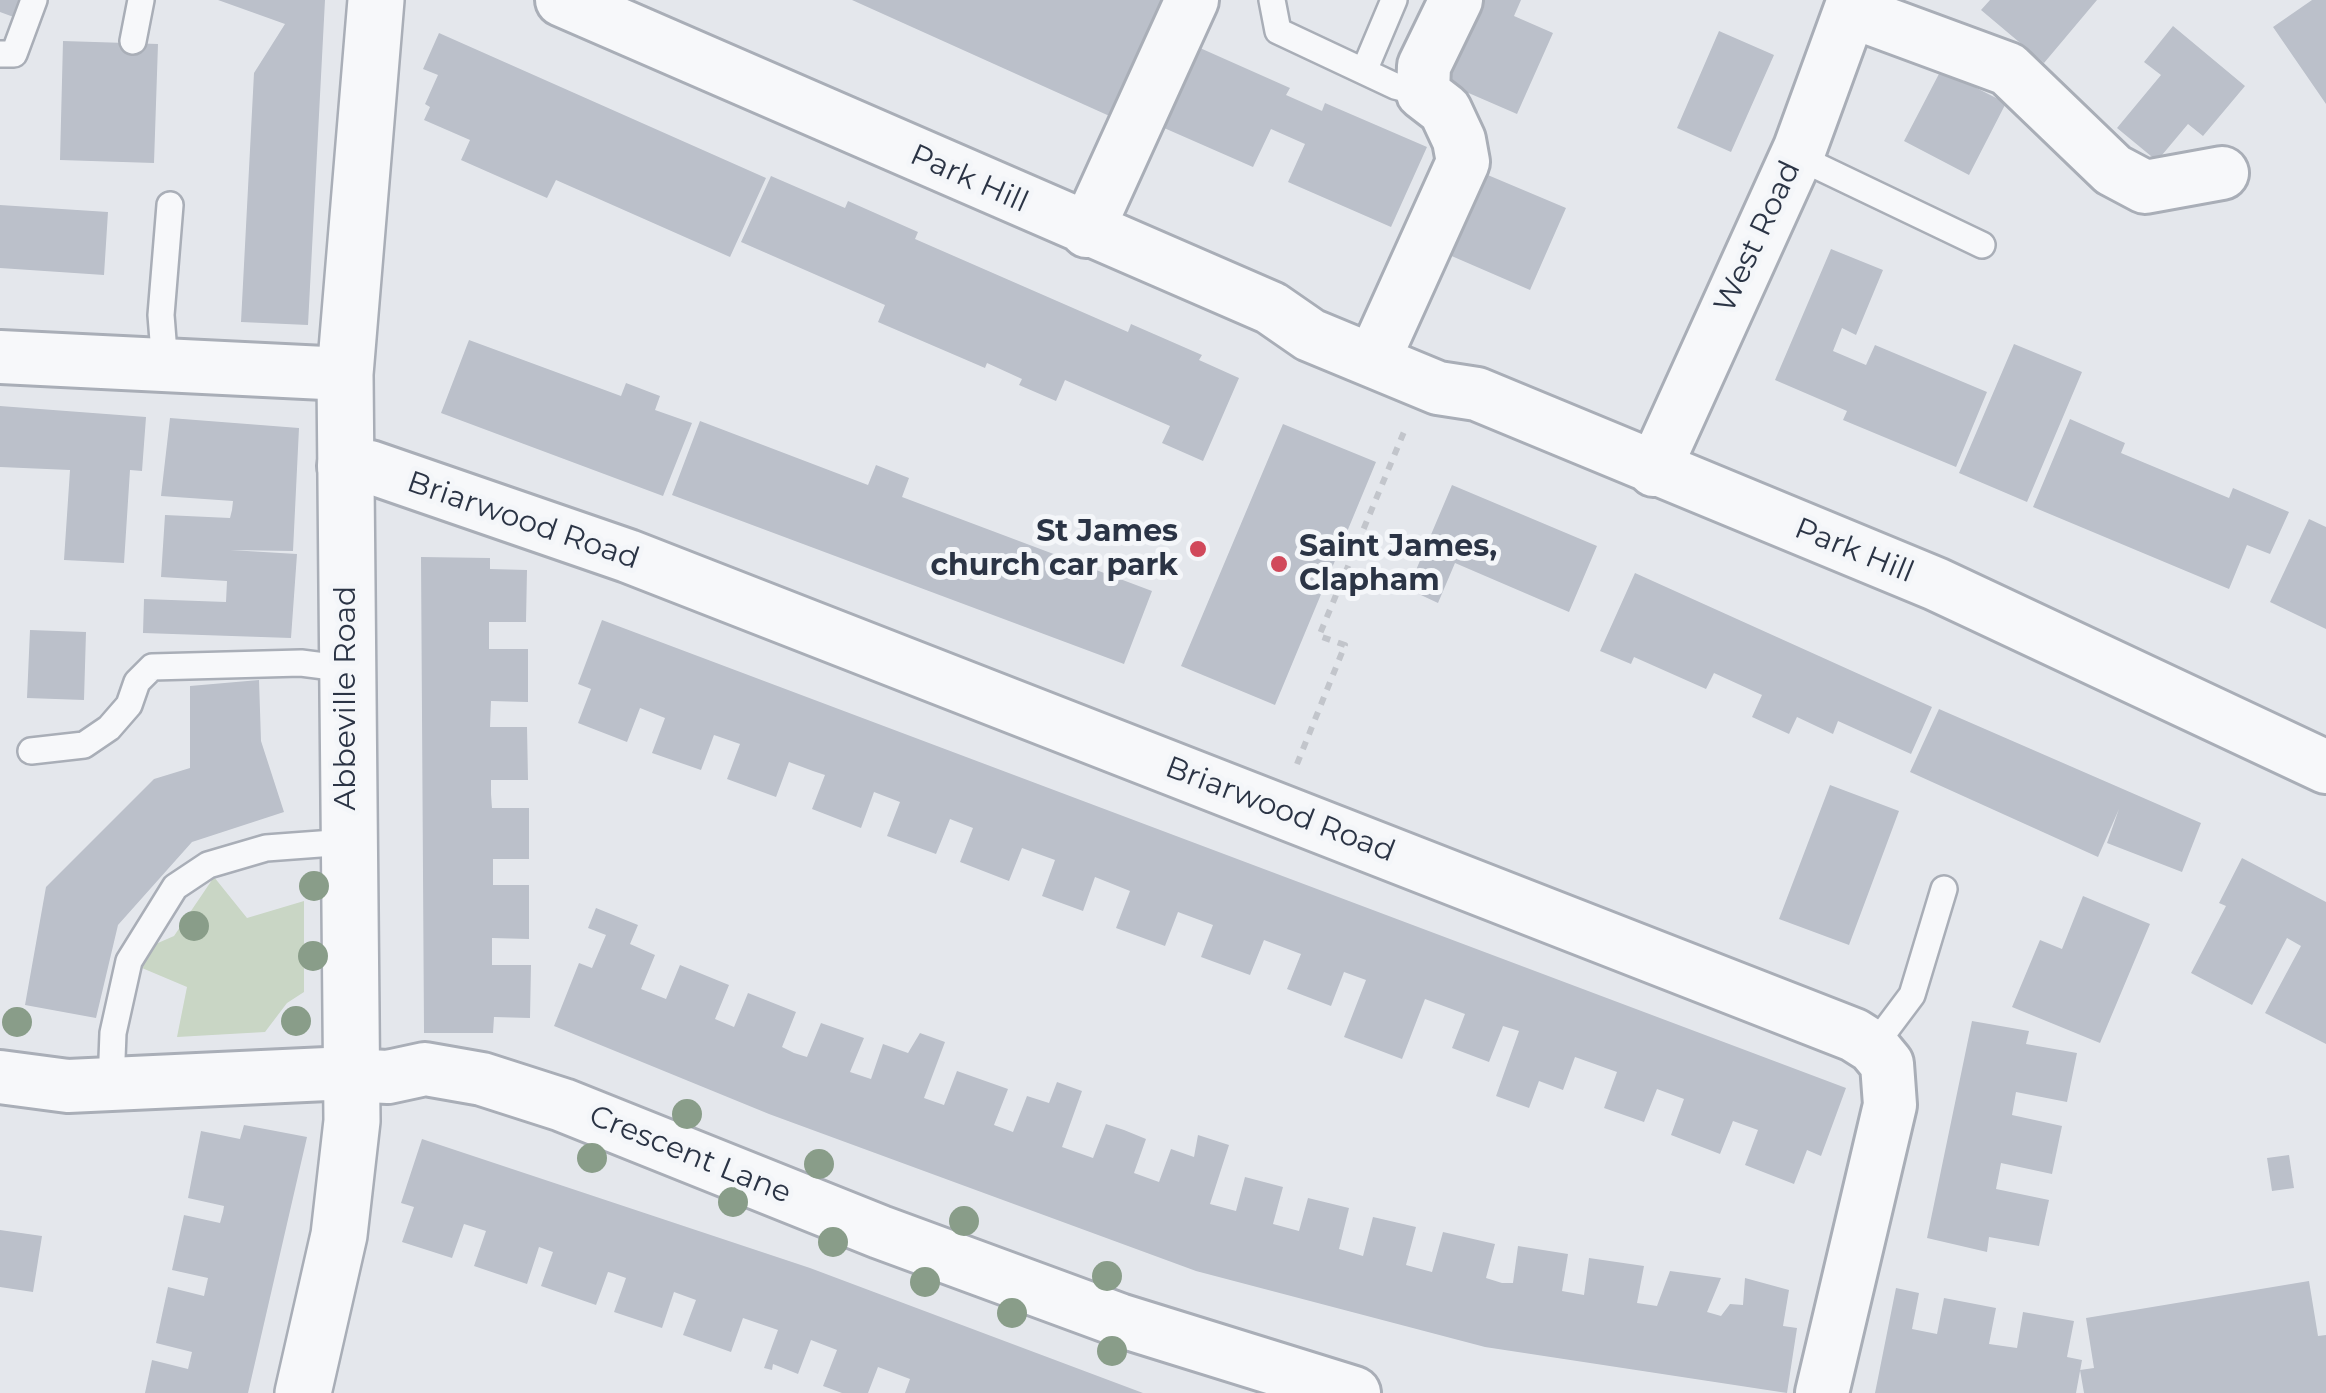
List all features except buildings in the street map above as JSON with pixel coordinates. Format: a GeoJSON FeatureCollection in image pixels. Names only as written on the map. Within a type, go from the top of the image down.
{"type":"FeatureCollection","features":[{"type":"Feature","properties":{"kind":"street","name":"Abbeville Road"},"geometry":{"type":"LineString","coordinates":[[303,1393],[348,1176],[351,1074],[344,374],[376,0]]}},
{"type":"Feature","properties":{"kind":"street","name":"Park Hill"},"geometry":{"type":"LineString","coordinates":[[562,0],[633,14],[1087,231],[1270,308],[1310,334],[1438,388],[1476,394],[1936,584],[2326,767]]}},
{"type":"Feature","properties":{"kind":"street"},"geometry":{"type":"LineString","coordinates":[[1087,231],[1192,0]]}},
{"type":"Feature","properties":{"kind":"street"},"geometry":{"type":"LineString","coordinates":[[1373,361],[1463,162],[1459,140],[1445,110],[1423,92],[1424,66],[1456,0]]}},
{"type":"Feature","properties":{"kind":"street"},"geometry":{"type":"LineString","coordinates":[[1852,5],[2008,69],[2113,170],[2145,186],[2222,174]]}},
{"type":"Feature","properties":{"kind":"street","name":"West Road"},"geometry":{"type":"LineString","coordinates":[[1654,470],[1796,156],[1852,5]]}},
{"type":"Feature","properties":{"kind":"street"},"geometry":{"type":"LineString","coordinates":[[0,357],[344,374]]}},
{"type":"Feature","properties":{"kind":"street","name":"Briarwood Road"},"geometry":{"type":"LineString","coordinates":[[344,466],[370,467],[526,525],[628,556],[1280,808],[1854,1035],[1874,1047]]}},
{"type":"Feature","properties":{"kind":"street"},"geometry":{"type":"LineString","coordinates":[[1822,1393],[1890,1105],[1887,1064],[1874,1047]]}},
{"type":"Feature","properties":{"kind":"street","name":"Crescent Lane"},"geometry":{"type":"LineString","coordinates":[[0,1078],[68,1086],[351,1074],[388,1077],[425,1069],[482,1079],[581,1112],[880,1232],[1119,1320],[1354,1393]]}},
{"type":"Feature","properties":{"kind":"lane"},"geometry":{"type":"LineString","coordinates":[[0,54],[14,54],[34,0]]}},
{"type":"Feature","properties":{"kind":"lane"},"geometry":{"type":"LineString","coordinates":[[134,41],[141,0]]}},
{"type":"Feature","properties":{"kind":"lane"},"geometry":{"type":"LineString","coordinates":[[1272,0],[1278,31],[1395,86],[1423,92]]}},
{"type":"Feature","properties":{"kind":"lane"},"geometry":{"type":"LineString","coordinates":[[1364,71],[1394,0]]}},
{"type":"Feature","properties":{"kind":"lane"},"geometry":{"type":"LineString","coordinates":[[1796,156],[1982,246]]}},
{"type":"Feature","properties":{"kind":"lane"},"geometry":{"type":"LineString","coordinates":[[165,366],[162,315],[170,205]]}},
{"type":"Feature","properties":{"kind":"lane"},"geometry":{"type":"LineString","coordinates":[[31,751],[84,744],[109,728],[129,705],[137,682],[152,668],[301,662],[348,669]]}},
{"type":"Feature","properties":{"kind":"lane"},"geometry":{"type":"LineString","coordinates":[[112,1084],[114,1033],[128,961],[175,887],[208,866],[266,848],[347,842]]}},
{"type":"Feature","properties":{"kind":"lane"},"geometry":{"type":"LineString","coordinates":[[1874,1047],[1912,995],[1944,889]]}},
{"type":"Feature","properties":{"kind":"path"},"geometry":{"type":"LineString","coordinates":[[1292,776],[1345,645],[1319,636],[1412,412]]}},
{"type":"Feature","properties":{"kind":"green space"},"geometry":{"type":"Polygon","coordinates":[[[214,877],[247,918],[304,901],[304,992],[287,1003],[265,1032],[177,1037],[187,987],[142,968],[151,946],[174,936],[214,877]]]}},
{"type":"Feature","properties":{"kind":"place","name":"St James church car park"},"geometry":{"type":"Point","coordinates":[1198,549]}},
{"type":"Feature","properties":{"kind":"place","name":"Saint James, Clapham"},"geometry":{"type":"Point","coordinates":[1279,564]}}]}
